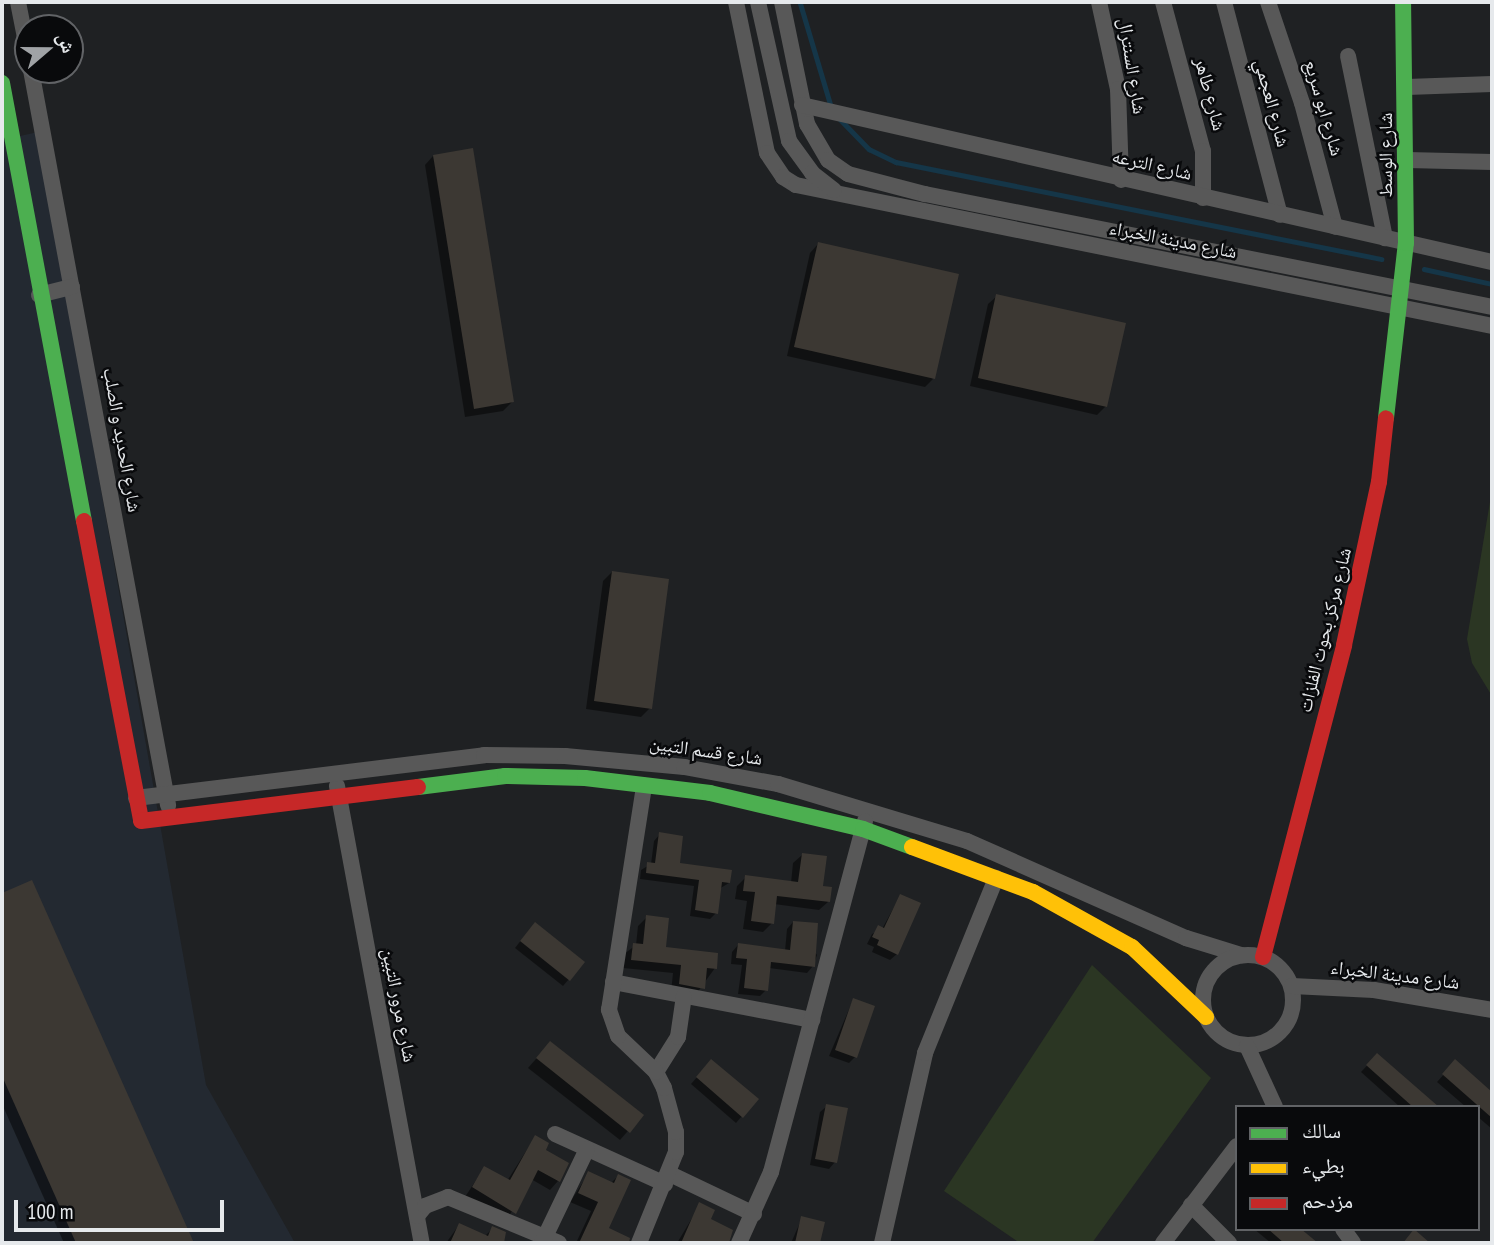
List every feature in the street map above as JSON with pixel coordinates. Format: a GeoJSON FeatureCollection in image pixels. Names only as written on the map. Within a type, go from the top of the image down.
{"type":"FeatureCollection","features":[{"type":"Feature","properties":{"kind":"street","name":"شارع مدينة الخبراء"},"geometry":{"type":"LineString","coordinates":[[736,2],[773,166],[796,185],[1492,326]]}},
{"type":"Feature","properties":{"kind":"street"},"geometry":{"type":"LineString","coordinates":[[758,2],[789,141],[811,173],[845,196]]}},
{"type":"Feature","properties":{"kind":"street"},"geometry":{"type":"LineString","coordinates":[[782,2],[802,105]]}},
{"type":"Feature","properties":{"kind":"street","name":"شارع السنترال"},"geometry":{"type":"LineString","coordinates":[[1099,2],[1118,89],[1121,180]]}},
{"type":"Feature","properties":{"kind":"street","name":"شارع طاهر"},"geometry":{"type":"LineString","coordinates":[[1163,2],[1203,151],[1203,198]]}},
{"type":"Feature","properties":{"kind":"street","name":"شارع العجمي"},"geometry":{"type":"LineString","coordinates":[[1224,2],[1280,215]]}},
{"type":"Feature","properties":{"kind":"street","name":"شارع ابو سريع"},"geometry":{"type":"LineString","coordinates":[[1268,2],[1302,103],[1335,227]]}},
{"type":"Feature","properties":{"kind":"street","name":"شارع الوسط"},"geometry":{"type":"LineString","coordinates":[[1401,307],[1406,243],[1407,160],[1403,2]]}},
{"type":"Feature","properties":{"kind":"street"},"geometry":{"type":"LineString","coordinates":[[1348,56],[1385,238]]}},
{"type":"Feature","properties":{"kind":"street"},"geometry":{"type":"LineString","coordinates":[[2,83],[39,295],[141,821],[505,776],[571,777],[710,793],[863,829],[996,878],[1067,908],[1132,947],[1206,1017],[1222,1037],[1247,1046],[1279,1034],[1294,1003],[1292,986],[1280,969],[1263,957],[1241,955],[1222,963],[1209,977],[1203,997],[1206,1017]]}},
{"type":"Feature","properties":{"kind":"street","name":"شارع الحديد و الصلب"},"geometry":{"type":"LineString","coordinates":[[34,84],[170,817]]}},
{"type":"Feature","properties":{"kind":"street"},"geometry":{"type":"LineString","coordinates":[[1407,87],[1492,84]]}},
{"type":"Feature","properties":{"kind":"street","name":"شارع مدينة الخبراء"},"geometry":{"type":"LineString","coordinates":[[802,105],[813,140],[828,160],[848,174],[925,194],[1492,307]]}},
{"type":"Feature","properties":{"kind":"street","name":"شارع الترعه"},"geometry":{"type":"LineString","coordinates":[[802,105],[1121,180],[1492,262]]}},
{"type":"Feature","properties":{"kind":"street"},"geometry":{"type":"LineString","coordinates":[[1407,160],[1492,162]]}},
{"type":"Feature","properties":{"kind":"street"},"geometry":{"type":"LineString","coordinates":[[39,295],[72,287]]}},
{"type":"Feature","properties":{"kind":"street","name":"شارع مركز بحوث الفلزات"},"geometry":{"type":"LineString","coordinates":[[1263,957],[1368,538],[1401,307]]}},
{"type":"Feature","properties":{"kind":"street"},"geometry":{"type":"LineString","coordinates":[[87,542],[118,535]]}},
{"type":"Feature","properties":{"kind":"street","name":"شارع قسم التبين"},"geometry":{"type":"LineString","coordinates":[[136,798],[484,755],[565,756],[732,775],[868,808],[967,841],[1176,934],[1241,955]]}},
{"type":"Feature","properties":{"kind":"street","name":"شارع مرور التبين"},"geometry":{"type":"LineString","coordinates":[[334,774],[422,1243]]}},
{"type":"Feature","properties":{"kind":"street"},"geometry":{"type":"LineString","coordinates":[[639,1243],[667,1179],[676,1132],[656,1072],[618,1036],[612,1024],[613,982],[644,786]]}},
{"type":"Feature","properties":{"kind":"street"},"geometry":{"type":"LineString","coordinates":[[739,1243],[771,1172],[868,808]]}},
{"type":"Feature","properties":{"kind":"street"},"geometry":{"type":"LineString","coordinates":[[882,1243],[926,1053],[996,878]]}},
{"type":"Feature","properties":{"kind":"street"},"geometry":{"type":"LineString","coordinates":[[613,982],[812,1020]]}},
{"type":"Feature","properties":{"kind":"street","name":"شارع مدينة الخبراء"},"geometry":{"type":"LineString","coordinates":[[1292,986],[1374,990],[1492,1010]]}},
{"type":"Feature","properties":{"kind":"street"},"geometry":{"type":"LineString","coordinates":[[656,1072],[678,1037],[684,996]]}},
{"type":"Feature","properties":{"kind":"street"},"geometry":{"type":"LineString","coordinates":[[1247,1046],[1271,1104]]}},
{"type":"Feature","properties":{"kind":"street"},"geometry":{"type":"LineString","coordinates":[[555,1134],[754,1214]]}},
{"type":"Feature","properties":{"kind":"street"},"geometry":{"type":"LineString","coordinates":[[543,1240],[587,1149]]}},
{"type":"Feature","properties":{"kind":"street"},"geometry":{"type":"LineString","coordinates":[[1163,1243],[1235,1149]]}},
{"type":"Feature","properties":{"kind":"street"},"geometry":{"type":"LineString","coordinates":[[417,1216],[425,1206],[448,1197],[543,1240],[559,1243]]}},
{"type":"Feature","properties":{"kind":"street"},"geometry":{"type":"LineString","coordinates":[[1191,1205],[1229,1243]]}},
{"type":"Feature","properties":{"kind":"shaded area"},"geometry":{"type":"Polygon","coordinates":[[[38,132],[206,1085],[295,1243],[2,1243],[2,140],[38,132]]]}},
{"type":"Feature","properties":{"kind":"green space"},"geometry":{"type":"Polygon","coordinates":[[[1492,490],[1492,696],[1472,663],[1467,639],[1492,490]]]}},
{"type":"Feature","properties":{"kind":"green space"},"geometry":{"type":"Polygon","coordinates":[[[1092,965],[1211,1078],[1092,1243],[1020,1243],[944,1191],[1092,965]]]}},
{"type":"Feature","properties":{"kind":"building"},"geometry":{"type":"Polygon","coordinates":[[[473,148],[514,402],[474,409],[433,155],[473,148]]]}},
{"type":"Feature","properties":{"kind":"building"},"geometry":{"type":"Polygon","coordinates":[[[818,242],[959,274],[935,379],[794,347],[818,242]]]}},
{"type":"Feature","properties":{"kind":"building"},"geometry":{"type":"Polygon","coordinates":[[[996,294],[1126,323],[1107,407],[978,378],[996,294]]]}},
{"type":"Feature","properties":{"kind":"building"},"geometry":{"type":"Polygon","coordinates":[[[612,571],[669,579],[652,709],[594,701],[612,571]]]}},
{"type":"Feature","properties":{"kind":"building"},"geometry":{"type":"Polygon","coordinates":[[[659,832],[683,836],[680,863],[732,870],[730,883],[722,882],[718,914],[695,910],[699,880],[646,873],[647,862],[655,863],[659,832]]]}},
{"type":"Feature","properties":{"kind":"building"},"geometry":{"type":"Polygon","coordinates":[[[802,853],[827,856],[823,886],[832,887],[830,902],[777,896],[774,924],[751,921],[755,892],[743,891],[745,875],[798,882],[802,853]]]}},
{"type":"Feature","properties":{"kind":"building"},"geometry":{"type":"Polygon","coordinates":[[[32,880],[194,1243],[76,1243],[2,1076],[2,893],[32,880]]]}},
{"type":"Feature","properties":{"kind":"building"},"geometry":{"type":"Polygon","coordinates":[[[900,894],[921,903],[898,955],[877,945],[879,940],[872,937],[878,925],[884,928],[900,894]]]}},
{"type":"Feature","properties":{"kind":"building"},"geometry":{"type":"Polygon","coordinates":[[[646,915],[669,918],[666,947],[718,953],[717,969],[707,968],[705,989],[679,984],[681,965],[631,960],[633,943],[643,944],[646,915]]]}},
{"type":"Feature","properties":{"kind":"building"},"geometry":{"type":"Polygon","coordinates":[[[793,921],[818,923],[815,967],[771,962],[768,991],[744,988],[747,959],[736,958],[738,943],[790,950],[793,921]]]}},
{"type":"Feature","properties":{"kind":"building"},"geometry":{"type":"Polygon","coordinates":[[[535,922],[585,962],[570,981],[520,941],[535,922]]]}},
{"type":"Feature","properties":{"kind":"building"},"geometry":{"type":"Polygon","coordinates":[[[853,998],[875,1006],[857,1058],[835,1050],[853,998]]]}},
{"type":"Feature","properties":{"kind":"building"},"geometry":{"type":"Polygon","coordinates":[[[550,1041],[644,1115],[630,1133],[536,1058],[550,1041]]]}},
{"type":"Feature","properties":{"kind":"building"},"geometry":{"type":"Polygon","coordinates":[[[1377,1053],[1437,1105],[1411,1105],[1366,1065],[1377,1053]]]}},
{"type":"Feature","properties":{"kind":"building"},"geometry":{"type":"Polygon","coordinates":[[[711,1059],[759,1099],[743,1118],[696,1077],[711,1059]]]}},
{"type":"Feature","properties":{"kind":"building"},"geometry":{"type":"Polygon","coordinates":[[[1455,1059],[1492,1092],[1492,1118],[1480,1105],[1442,1074],[1455,1059]]]}},
{"type":"Feature","properties":{"kind":"building"},"geometry":{"type":"Polygon","coordinates":[[[826,1104],[848,1108],[837,1163],[815,1159],[826,1104]]]}},
{"type":"Feature","properties":{"kind":"building"},"geometry":{"type":"Polygon","coordinates":[[[535,1135],[549,1143],[546,1150],[569,1163],[560,1182],[538,1170],[516,1214],[472,1187],[484,1166],[510,1180],[535,1135]]]}},
{"type":"Feature","properties":{"kind":"building"},"geometry":{"type":"Polygon","coordinates":[[[588,1171],[614,1183],[618,1174],[631,1180],[609,1228],[630,1238],[629,1243],[579,1243],[598,1202],[578,1193],[588,1171]]]}},
{"type":"Feature","properties":{"kind":"building"},"geometry":{"type":"Polygon","coordinates":[[[699,1202],[715,1210],[711,1219],[733,1230],[729,1243],[681,1243],[699,1202]]]}},
{"type":"Feature","properties":{"kind":"building"},"geometry":{"type":"Polygon","coordinates":[[[801,1216],[825,1222],[820,1243],[795,1243],[801,1216]]]}},
{"type":"Feature","properties":{"kind":"building"},"geometry":{"type":"Polygon","coordinates":[[[459,1223],[488,1236],[492,1226],[506,1232],[504,1243],[450,1243],[459,1223]]]}},
{"type":"Feature","properties":{"kind":"building"},"geometry":{"type":"Polygon","coordinates":[[[1270,1231],[1303,1231],[1318,1243],[1284,1243],[1270,1231]]]}},
{"type":"Feature","properties":{"kind":"building"},"geometry":{"type":"Polygon","coordinates":[[[1412,1231],[1416,1231],[1430,1243],[1403,1243],[1412,1231]]]}},
{"type":"Feature","properties":{"kind":"waterway"},"geometry":{"type":"LineString","coordinates":[[800,2],[831,106]]}},
{"type":"Feature","properties":{"kind":"waterway"},"geometry":{"type":"LineString","coordinates":[[840,119],[869,149],[896,162],[1381,259]]}},
{"type":"Feature","properties":{"kind":"waterway"},"geometry":{"type":"LineString","coordinates":[[1424,269],[1492,284]]}},
{"type":"Feature","properties":{"kind":"traffic: fast"},"geometry":{"type":"LineString","coordinates":[[1386,418],[1406,243],[1403,2]]}},
{"type":"Feature","properties":{"kind":"traffic: fast"},"geometry":{"type":"LineString","coordinates":[[2,83],[84,521]]}},
{"type":"Feature","properties":{"kind":"traffic: fast"},"geometry":{"type":"LineString","coordinates":[[418,787],[505,776],[585,778],[710,793],[863,829],[912,847]]}},
{"type":"Feature","properties":{"kind":"traffic: slow"},"geometry":{"type":"LineString","coordinates":[[912,847],[1033,892],[1132,947],[1206,1017]]}},
{"type":"Feature","properties":{"kind":"traffic: jam"},"geometry":{"type":"LineString","coordinates":[[1263,957],[1344,645],[1379,482],[1386,418]]}},
{"type":"Feature","properties":{"kind":"traffic: jam"},"geometry":{"type":"LineString","coordinates":[[84,521],[141,821],[418,787]]}}]}
